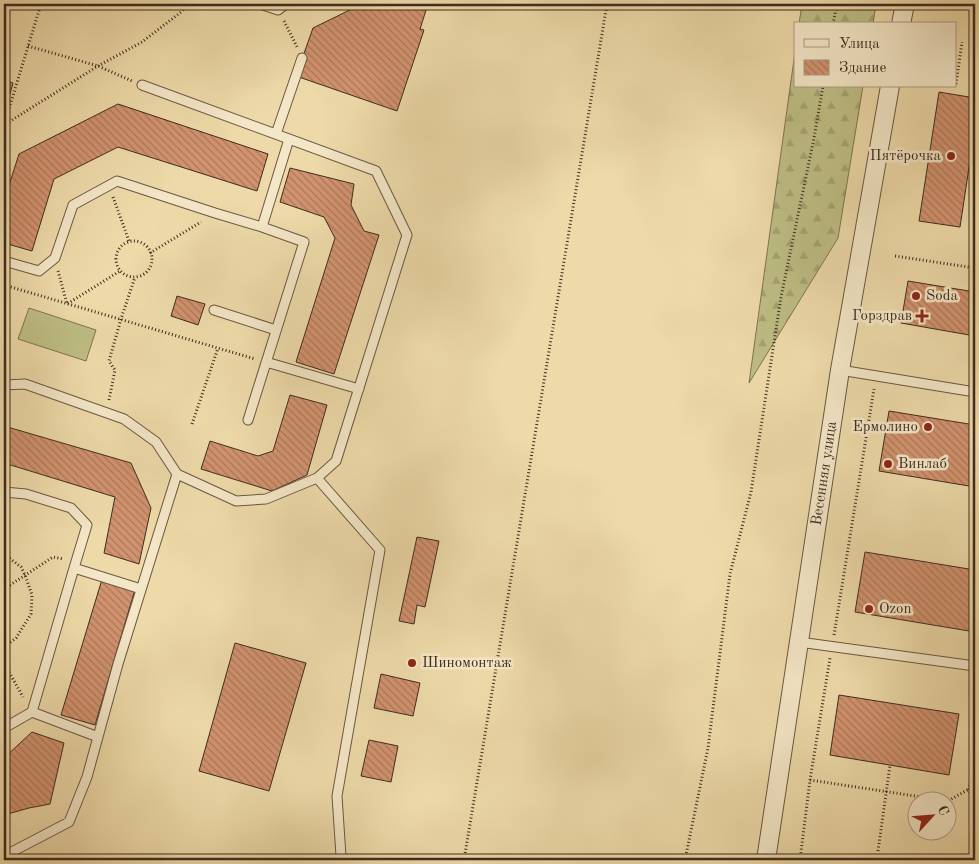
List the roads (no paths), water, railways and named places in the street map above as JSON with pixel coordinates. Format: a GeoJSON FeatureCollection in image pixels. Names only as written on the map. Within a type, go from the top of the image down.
{"type":"FeatureCollection","features":[{"type":"Feature","properties":{"kind":"street"},"geometry":{"type":"LineString","coordinates":[[902,22],[905,4]]}},
{"type":"Feature","properties":{"kind":"street","name":"Весенняя улица"},"geometry":{"type":"LineString","coordinates":[[766,860],[840,370],[890,88]]}},
{"type":"Feature","properties":{"kind":"lane"},"geometry":{"type":"LineString","coordinates":[[260,4],[282,7]]}},
{"type":"Feature","properties":{"kind":"lane"},"geometry":{"type":"LineString","coordinates":[[276,134],[302,58]]}},
{"type":"Feature","properties":{"kind":"lane"},"geometry":{"type":"LineString","coordinates":[[4,385],[25,384],[124,419],[156,442],[177,474],[236,501],[266,499],[317,478],[336,461],[407,235],[376,171],[142,85]]}},
{"type":"Feature","properties":{"kind":"lane"},"geometry":{"type":"LineString","coordinates":[[262,227],[289,139]]}},
{"type":"Feature","properties":{"kind":"lane"},"geometry":{"type":"LineString","coordinates":[[4,261],[39,271],[55,258],[73,205],[117,181],[304,242],[248,420]]}},
{"type":"Feature","properties":{"kind":"lane"},"geometry":{"type":"LineString","coordinates":[[214,310],[276,330]]}},
{"type":"Feature","properties":{"kind":"lane"},"geometry":{"type":"LineString","coordinates":[[266,362],[359,389]]}},
{"type":"Feature","properties":{"kind":"lane"},"geometry":{"type":"LineString","coordinates":[[840,370],[975,392]]}},
{"type":"Feature","properties":{"kind":"lane"},"geometry":{"type":"LineString","coordinates":[[4,856],[69,822],[87,778],[118,664],[177,474]]}},
{"type":"Feature","properties":{"kind":"lane"},"geometry":{"type":"LineString","coordinates":[[317,478],[380,550],[337,796],[340,860]]}},
{"type":"Feature","properties":{"kind":"lane"},"geometry":{"type":"LineString","coordinates":[[4,492],[26,494],[71,508],[87,525],[32,712],[4,728]]}},
{"type":"Feature","properties":{"kind":"lane"},"geometry":{"type":"LineString","coordinates":[[75,565],[141,590]]}},
{"type":"Feature","properties":{"kind":"lane"},"geometry":{"type":"LineString","coordinates":[[799,642],[975,666]]}},
{"type":"Feature","properties":{"kind":"lane"},"geometry":{"type":"LineString","coordinates":[[32,712],[98,738]]}},
{"type":"Feature","properties":{"kind":"place","name":"Пятёрочка"},"geometry":{"type":"Point","coordinates":[951,156]}},
{"type":"Feature","properties":{"kind":"place","name":"Soda"},"geometry":{"type":"Point","coordinates":[916,296]}},
{"type":"Feature","properties":{"kind":"place","name":"Горздрав"},"geometry":{"type":"Point","coordinates":[922,316]}},
{"type":"Feature","properties":{"kind":"place","name":"Ермолино"},"geometry":{"type":"Point","coordinates":[928,427]}},
{"type":"Feature","properties":{"kind":"place","name":"Винлаб"},"geometry":{"type":"Point","coordinates":[888,464]}},
{"type":"Feature","properties":{"kind":"place","name":"Ozon"},"geometry":{"type":"Point","coordinates":[869,609]}},
{"type":"Feature","properties":{"kind":"place","name":"Шиномонтаж"},"geometry":{"type":"Point","coordinates":[412,663]}}]}
